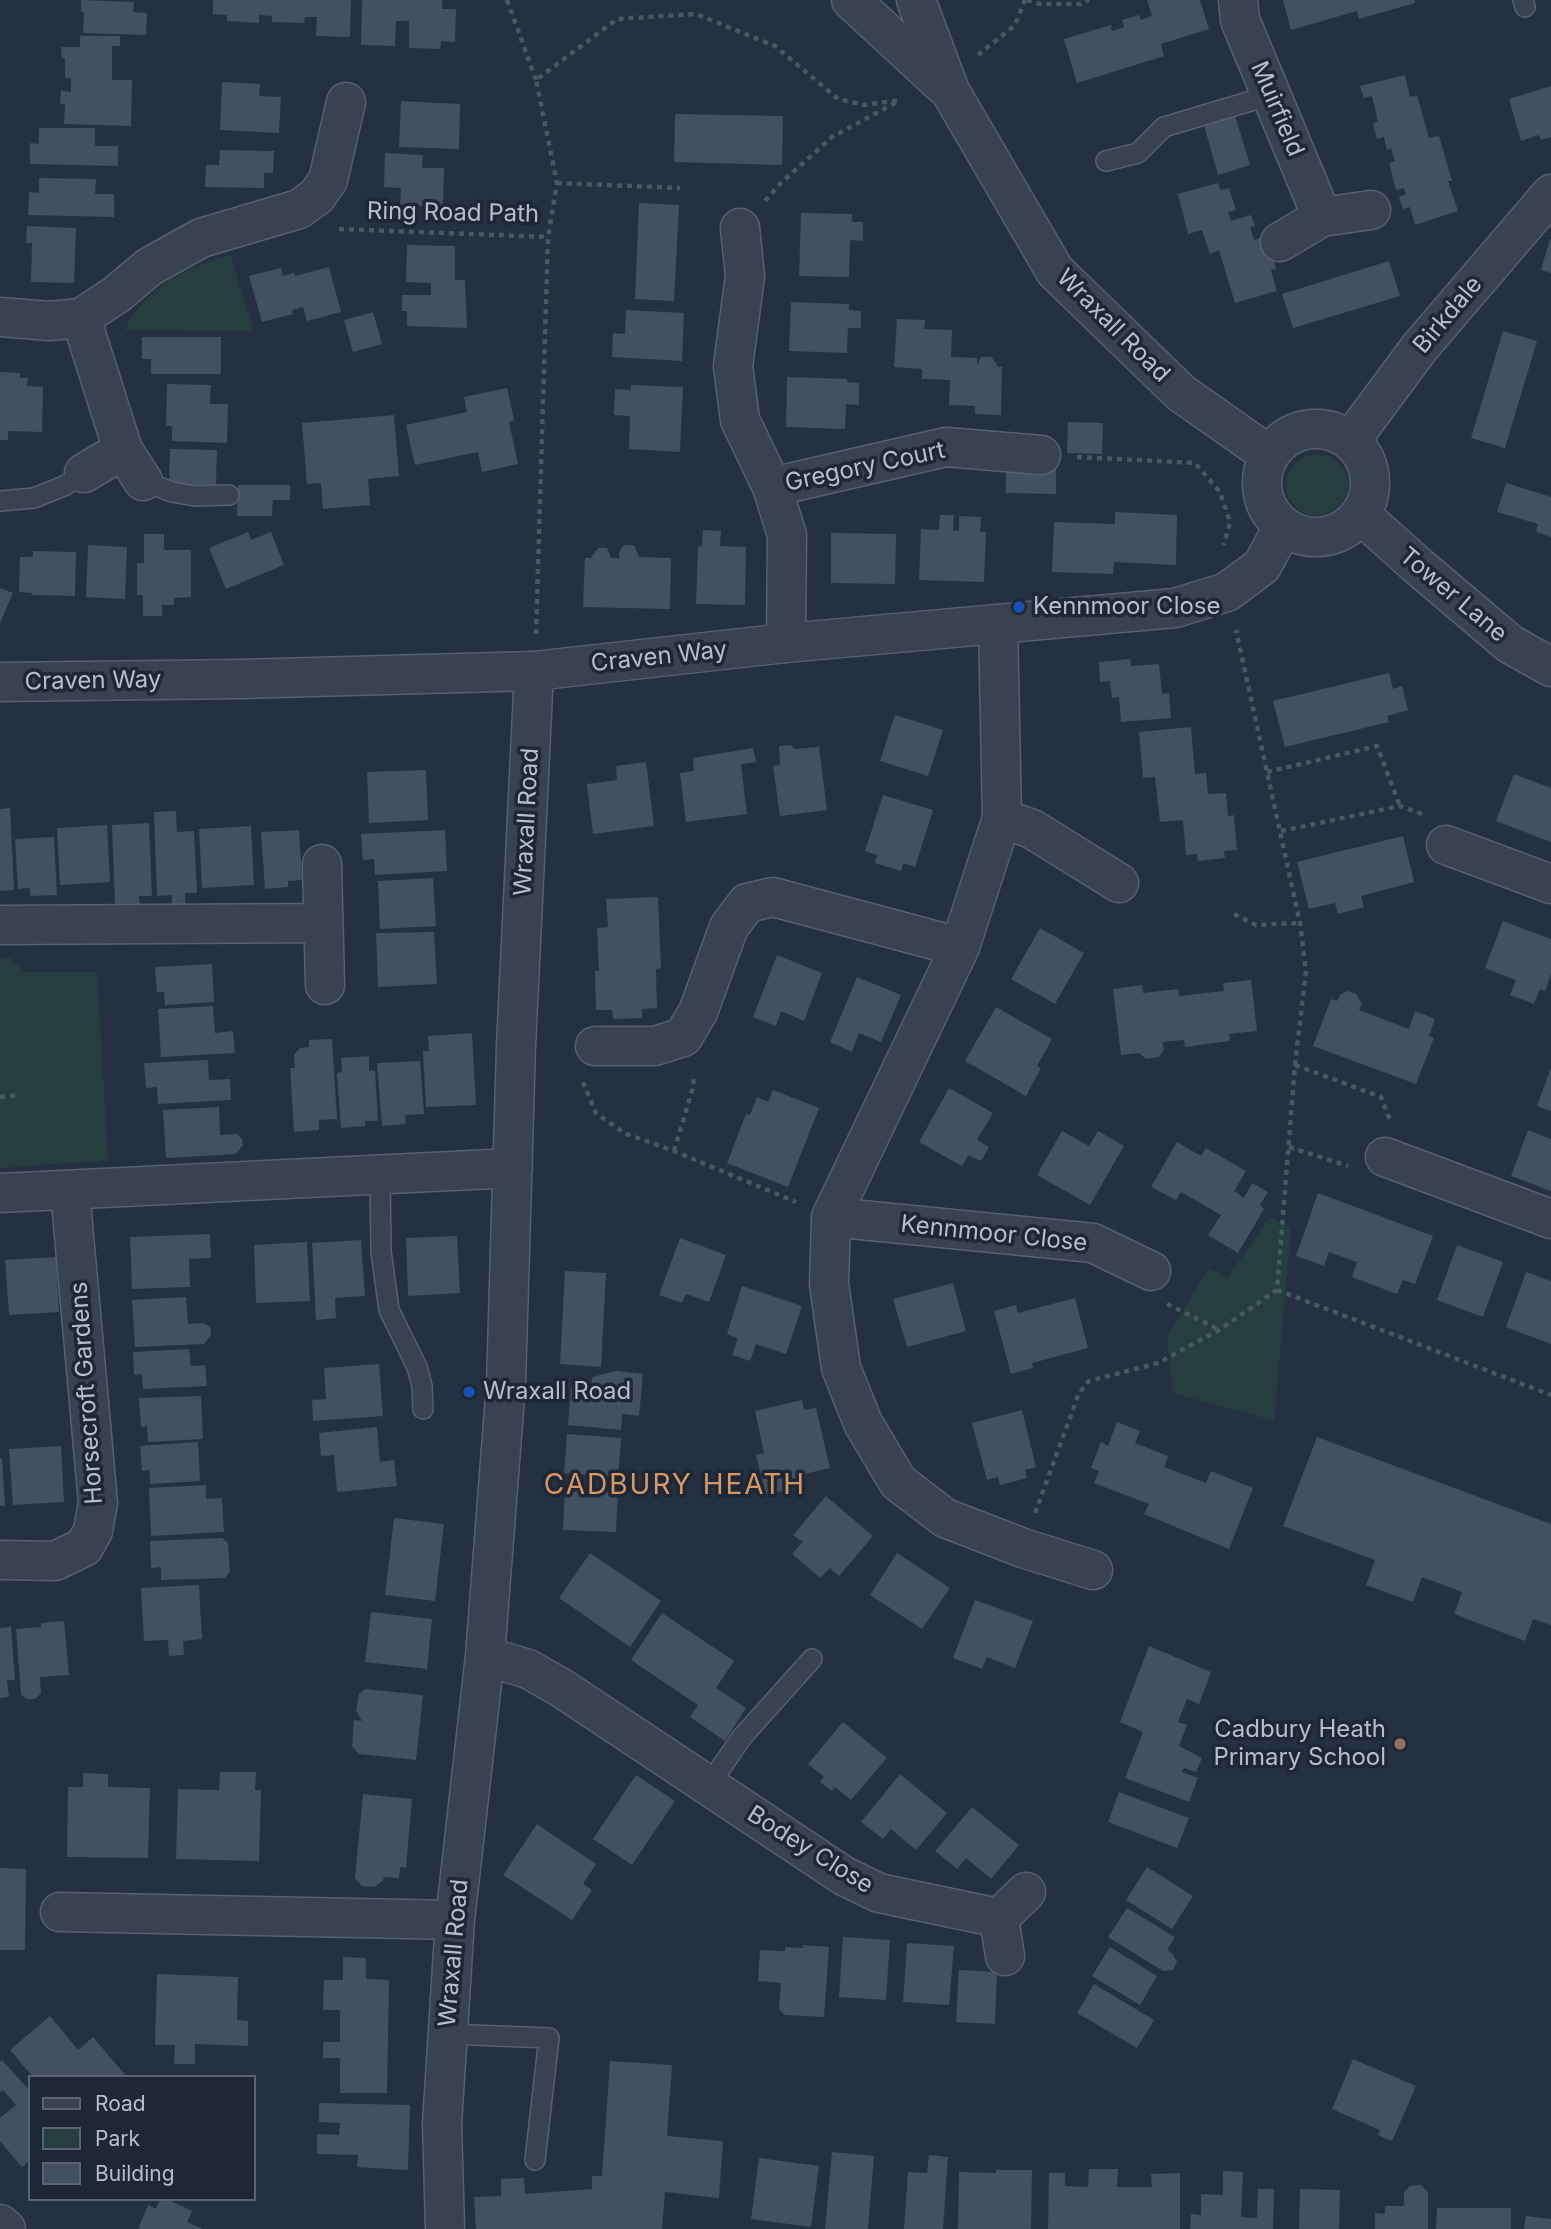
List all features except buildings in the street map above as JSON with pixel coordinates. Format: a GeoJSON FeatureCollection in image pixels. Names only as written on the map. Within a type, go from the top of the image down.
{"type":"FeatureCollection","features":[{"type":"Feature","properties":{"kind":"street","name":"Wraxall Road"},"geometry":{"type":"LineString","coordinates":[[851,0],[950,91]]}},
{"type":"Feature","properties":{"kind":"street","name":"Wraxall Road"},"geometry":{"type":"LineString","coordinates":[[916,0],[950,91],[1055,271],[1181,393],[1269,455]]}},
{"type":"Feature","properties":{"kind":"street","name":"Muirfield"},"geometry":{"type":"LineString","coordinates":[[1238,0],[1240,20],[1322,217]]}},
{"type":"Feature","properties":{"kind":"street"},"geometry":{"type":"LineString","coordinates":[[0,317],[49,321],[81,318],[117,294],[149,267],[201,238],[299,209],[317,196],[328,180],[346,102]]}},
{"type":"Feature","properties":{"kind":"street","name":"Birkdale"},"geometry":{"type":"LineString","coordinates":[[1351,440],[1420,347],[1551,194]]}},
{"type":"Feature","properties":{"kind":"street"},"geometry":{"type":"LineString","coordinates":[[1280,242],[1322,217],[1371,211]]}},
{"type":"Feature","properties":{"kind":"street","name":"Gregory Court"},"geometry":{"type":"LineString","coordinates":[[740,228],[745,276],[733,366],[740,420],[772,487],[787,535],[786,643]]}},
{"type":"Feature","properties":{"kind":"street"},"geometry":{"type":"LineString","coordinates":[[81,318],[133,466],[84,473]]}},
{"type":"Feature","properties":{"kind":"street"},"geometry":{"type":"LineString","coordinates":[[1324,429],[1351,440],[1363,455],[1371,484],[1370,498],[1361,515],[1354,523],[1330,537],[1311,539],[1283,527],[1270,514],[1263,496],[1261,483],[1269,455],[1286,438],[1304,430],[1324,429]]}},
{"type":"Feature","properties":{"kind":"street","name":"Gregory Court"},"geometry":{"type":"LineString","coordinates":[[772,487],[946,447],[1041,455]]}},
{"type":"Feature","properties":{"kind":"street","name":"Tower Lane"},"geometry":{"type":"LineString","coordinates":[[1361,515],[1510,644],[1551,667]]}},
{"type":"Feature","properties":{"kind":"street","name":"Craven Way"},"geometry":{"type":"LineString","coordinates":[[0,682],[534,671],[786,643],[1175,608],[1227,592],[1262,566],[1283,527]]}},
{"type":"Feature","properties":{"kind":"street"},"geometry":{"type":"LineString","coordinates":[[998,624],[1002,818],[960,947],[831,1217],[829,1284],[841,1368],[863,1423],[898,1482],[945,1518],[1023,1548],[1093,1570]]}},
{"type":"Feature","properties":{"kind":"street","name":"Wraxall Road"},"geometry":{"type":"LineString","coordinates":[[444,2229],[442,2124],[455,1920],[485,1656],[506,1384],[534,671]]}},
{"type":"Feature","properties":{"kind":"street"},"geometry":{"type":"LineString","coordinates":[[1002,818],[1032,829],[1119,883]]}},
{"type":"Feature","properties":{"kind":"street"},"geometry":{"type":"LineString","coordinates":[[1446,845],[1551,884]]}},
{"type":"Feature","properties":{"kind":"street"},"geometry":{"type":"LineString","coordinates":[[322,864],[325,985]]}},
{"type":"Feature","properties":{"kind":"street"},"geometry":{"type":"LineString","coordinates":[[588,1059],[655,1046],[682,1037],[698,1012],[729,927],[747,904],[773,897],[960,947]]}},
{"type":"Feature","properties":{"kind":"street"},"geometry":{"type":"LineString","coordinates":[[0,925],[323,923]]}},
{"type":"Feature","properties":{"kind":"street"},"geometry":{"type":"LineString","coordinates":[[1385,1157],[1551,1219]]}},
{"type":"Feature","properties":{"kind":"street"},"geometry":{"type":"LineString","coordinates":[[0,1193],[513,1168]]}},
{"type":"Feature","properties":{"kind":"street","name":"Horsecroft Gardens"},"geometry":{"type":"LineString","coordinates":[[0,1560],[55,1561],[84,1547],[93,1531],[98,1503],[70,1191]]}},
{"type":"Feature","properties":{"kind":"street","name":"Kennmoor Close"},"geometry":{"type":"LineString","coordinates":[[831,1217],[1093,1243],[1151,1271]]}},
{"type":"Feature","properties":{"kind":"street","name":"Bodey Close"},"geometry":{"type":"LineString","coordinates":[[485,1656],[528,1669],[550,1681],[803,1850],[879,1893],[1013,1905],[1005,1956]]}},
{"type":"Feature","properties":{"kind":"street"},"geometry":{"type":"LineString","coordinates":[[60,1912],[455,1920]]}},
{"type":"Feature","properties":{"kind":"street"},"geometry":{"type":"LineString","coordinates":[[0,2224],[6,2229]]}},
{"type":"Feature","properties":{"kind":"lane"},"geometry":{"type":"LineString","coordinates":[[1106,160],[1138,153],[1164,127],[1271,95]]}},
{"type":"Feature","properties":{"kind":"lane"},"geometry":{"type":"LineString","coordinates":[[133,466],[172,492],[195,496],[229,495]]}},
{"type":"Feature","properties":{"kind":"lane"},"geometry":{"type":"LineString","coordinates":[[0,501],[34,498],[64,486],[84,473]]}},
{"type":"Feature","properties":{"kind":"lane"},"geometry":{"type":"LineString","coordinates":[[380,1175],[382,1251],[389,1310],[417,1367],[422,1386],[423,1409]]}},
{"type":"Feature","properties":{"kind":"lane"},"geometry":{"type":"LineString","coordinates":[[709,1785],[742,1737],[812,1659]]}},
{"type":"Feature","properties":{"kind":"lane"},"geometry":{"type":"LineString","coordinates":[[447,2034],[549,2038],[535,2160]]}},
{"type":"Feature","properties":{"kind":"path","name":"Ring Road Path"},"geometry":{"type":"LineString","coordinates":[[299,209],[338,229],[548,237],[557,183],[536,80],[506,0]]}},
{"type":"Feature","properties":{"kind":"path"},"geometry":{"type":"LineString","coordinates":[[978,55],[1015,25],[1026,0],[1040,4],[1081,4],[1089,0]]}},
{"type":"Feature","properties":{"kind":"path"},"geometry":{"type":"LineString","coordinates":[[536,80],[617,19],[695,14],[775,46],[838,99],[865,105],[901,100],[832,137],[781,183],[740,228]]}},
{"type":"Feature","properties":{"kind":"path"},"geometry":{"type":"LineString","coordinates":[[557,183],[680,188]]}},
{"type":"Feature","properties":{"kind":"path"},"geometry":{"type":"LineString","coordinates":[[534,671],[548,237]]}},
{"type":"Feature","properties":{"kind":"path"},"geometry":{"type":"LineString","coordinates":[[1041,455],[1195,464],[1220,492],[1230,523],[1223,548],[1227,592],[1300,923],[1306,971],[1295,1065],[1278,1290]]}},
{"type":"Feature","properties":{"kind":"path"},"geometry":{"type":"LineString","coordinates":[[1267,772],[1377,746],[1400,806]]}},
{"type":"Feature","properties":{"kind":"path"},"geometry":{"type":"LineString","coordinates":[[1280,831],[1400,806],[1444,823],[1446,845]]}},
{"type":"Feature","properties":{"kind":"path"},"geometry":{"type":"LineString","coordinates":[[1234,914],[1256,925],[1300,923]]}},
{"type":"Feature","properties":{"kind":"path"},"geometry":{"type":"LineString","coordinates":[[674,1151],[694,1084],[682,1037]]}},
{"type":"Feature","properties":{"kind":"path"},"geometry":{"type":"LineString","coordinates":[[588,1059],[583,1085],[596,1113],[624,1133],[674,1151],[831,1217]]}},
{"type":"Feature","properties":{"kind":"path"},"geometry":{"type":"LineString","coordinates":[[0,1097],[20,1095]]}},
{"type":"Feature","properties":{"kind":"path"},"geometry":{"type":"LineString","coordinates":[[1151,1271],[1167,1306],[1219,1330]]}},
{"type":"Feature","properties":{"kind":"path"},"geometry":{"type":"LineString","coordinates":[[1023,1548],[1079,1393],[1089,1381],[1158,1363],[1219,1330],[1278,1290]]}},
{"type":"Feature","properties":{"kind":"path"},"geometry":{"type":"LineString","coordinates":[[1278,1290],[1551,1395]]}},
{"type":"Feature","properties":{"kind":"green space"},"geometry":{"type":"Polygon","coordinates":[[[230,254],[254,331],[125,330],[131,317],[146,299],[166,282],[230,254]]]}},
{"type":"Feature","properties":{"kind":"green space"},"geometry":{"type":"Polygon","coordinates":[[[1317,454],[1329,456],[1339,463],[1346,473],[1346,497],[1339,507],[1329,514],[1317,516],[1305,514],[1295,507],[1288,497],[1286,485],[1288,473],[1295,463],[1305,456],[1317,454]]]}},
{"type":"Feature","properties":{"kind":"green space"},"geometry":{"type":"Polygon","coordinates":[[[0,958],[10,958],[25,972],[97,972],[108,1160],[4,1168],[0,1166],[0,958]]]}},
{"type":"Feature","properties":{"kind":"green space"},"geometry":{"type":"Polygon","coordinates":[[[1270,1217],[1291,1227],[1274,1421],[1173,1393],[1167,1337],[1209,1268],[1228,1277],[1270,1217]]]}},
{"type":"Feature","properties":{"kind":"place","name":"Kennmoor Close"},"geometry":{"type":"Point","coordinates":[1019,607]}},
{"type":"Feature","properties":{"kind":"place","name":"Wraxall Road"},"geometry":{"type":"Point","coordinates":[469,1392]}},
{"type":"Feature","properties":{"kind":"place","name":"Cadbury Heath Primary School"},"geometry":{"type":"Point","coordinates":[1400,1744]}},
{"type":"Feature","properties":{"kind":"district","name":"CADBURY HEATH"},"geometry":{"type":"Point","coordinates":[675,1486]}}]}
